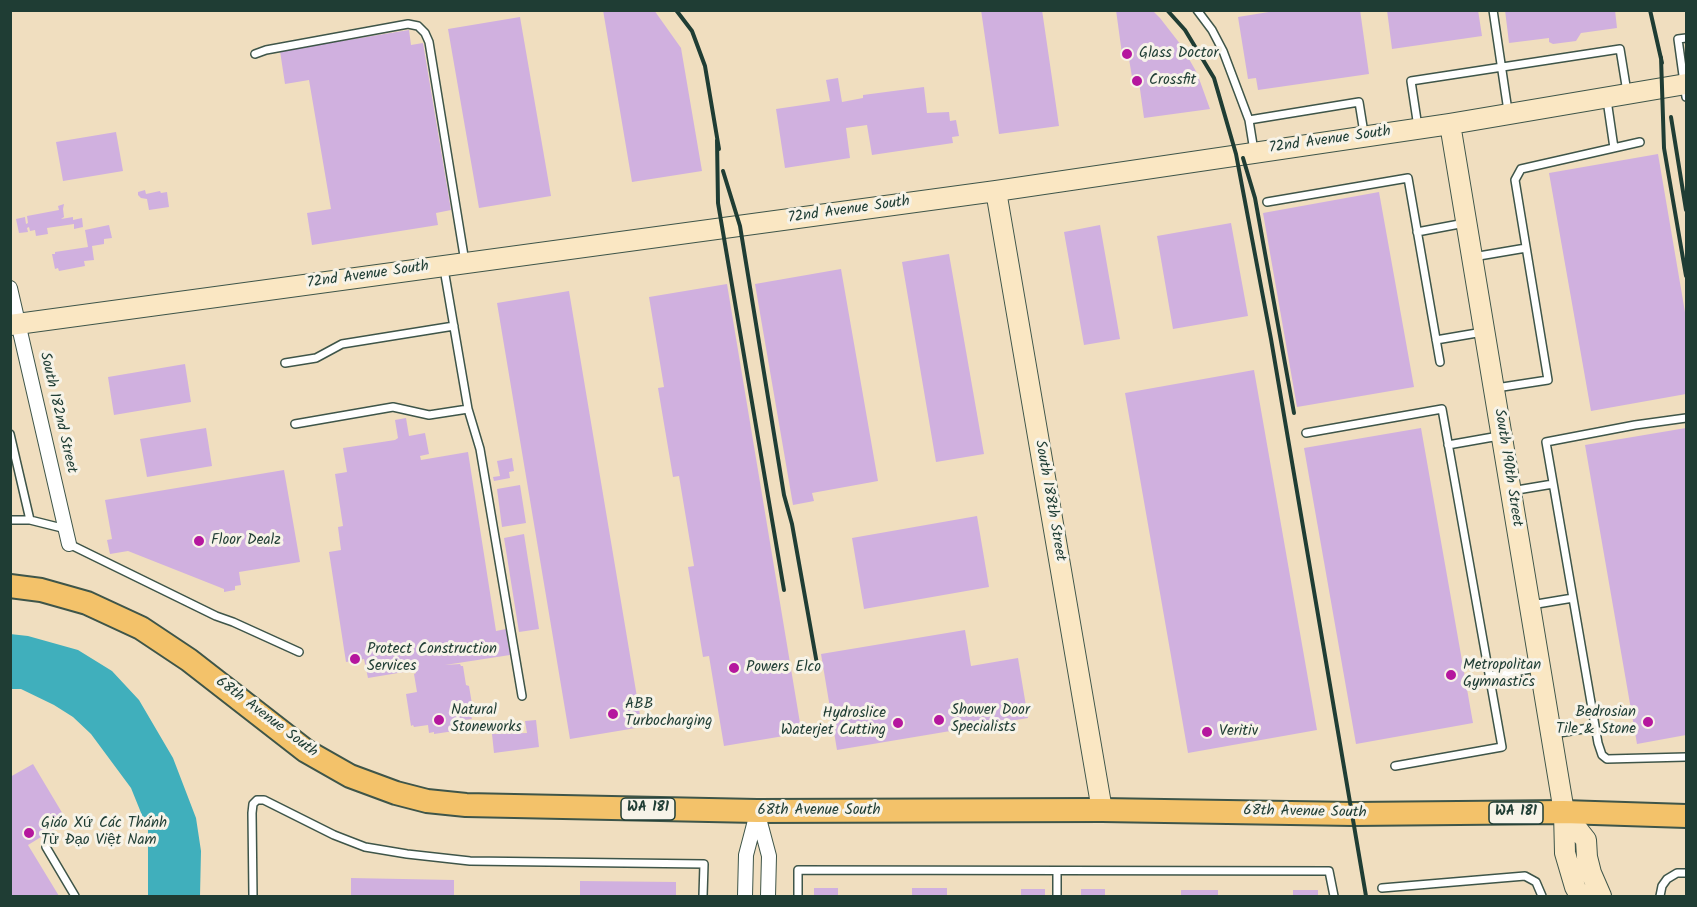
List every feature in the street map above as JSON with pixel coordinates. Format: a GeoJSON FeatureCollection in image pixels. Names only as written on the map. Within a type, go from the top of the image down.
{"type":"FeatureCollection","features":[{"type":"Feature","properties":{"kind":"main road","name":"68th Avenue South"},"geometry":{"type":"LineString","coordinates":[[10,586],[41,590],[87,603],[141,628],[189,660],[306,751],[350,776],[396,793],[427,801],[466,805],[757,811],[1102,810],[1344,814],[1564,812],[1686,816]]}},
{"type":"Feature","properties":{"kind":"street","name":"72nd Avenue South"},"geometry":{"type":"LineString","coordinates":[[15,324],[996,191],[1450,124],[1627,94],[1686,89]]}},
{"type":"Feature","properties":{"kind":"street","name":"South 190th Street"},"geometry":{"type":"LineString","coordinates":[[1450,124],[1564,812],[1565,853],[1580,897]]}},
{"type":"Feature","properties":{"kind":"street","name":"South 188th Street"},"geometry":{"type":"LineString","coordinates":[[996,191],[1102,810]]}},
{"type":"Feature","properties":{"kind":"street","name":"South 182nd Street"},"geometry":{"type":"LineString","coordinates":[[10,288],[15,324],[69,544]]}},
{"type":"Feature","properties":{"kind":"street"},"geometry":{"type":"LineString","coordinates":[[745,897],[746,855],[757,811]]}},
{"type":"Feature","properties":{"kind":"street"},"geometry":{"type":"LineString","coordinates":[[757,811],[769,856],[768,897]]}},
{"type":"Feature","properties":{"kind":"street","name":"South 190th Street"},"geometry":{"type":"LineString","coordinates":[[1564,812],[1586,840],[1592,873],[1601,897]]}},
{"type":"Feature","properties":{"kind":"lane"},"geometry":{"type":"LineString","coordinates":[[1197,10],[1212,30],[1222,51],[1249,120],[1254,152]]}},
{"type":"Feature","properties":{"kind":"lane"},"geometry":{"type":"LineString","coordinates":[[1493,10],[1508,114]]}},
{"type":"Feature","properties":{"kind":"lane"},"geometry":{"type":"LineString","coordinates":[[255,54],[266,50],[408,24],[418,26],[425,33],[429,42],[465,263]]}},
{"type":"Feature","properties":{"kind":"lane"},"geometry":{"type":"LineString","coordinates":[[1686,38],[1678,39],[1686,89]]}},
{"type":"Feature","properties":{"kind":"lane"},"geometry":{"type":"LineString","coordinates":[[1419,128],[1411,81],[1620,49],[1627,94]]}},
{"type":"Feature","properties":{"kind":"lane"},"geometry":{"type":"LineString","coordinates":[[1607,98],[1614,148]]}},
{"type":"Feature","properties":{"kind":"lane"},"geometry":{"type":"LineString","coordinates":[[1249,120],[1359,102],[1364,136]]}},
{"type":"Feature","properties":{"kind":"lane"},"geometry":{"type":"LineString","coordinates":[[1494,389],[1548,380],[1515,180],[1521,169],[1640,142]]}},
{"type":"Feature","properties":{"kind":"lane"},"geometry":{"type":"LineString","coordinates":[[1267,202],[1408,178],[1440,363]]}},
{"type":"Feature","properties":{"kind":"lane"},"geometry":{"type":"LineString","coordinates":[[1417,232],[1467,223]]}},
{"type":"Feature","properties":{"kind":"lane"},"geometry":{"type":"LineString","coordinates":[[1472,257],[1526,248]]}},
{"type":"Feature","properties":{"kind":"lane"},"geometry":{"type":"LineString","coordinates":[[444,266],[468,409],[480,449],[522,696]]}},
{"type":"Feature","properties":{"kind":"lane"},"geometry":{"type":"LineString","coordinates":[[285,363],[316,358],[342,344],[454,326]]}},
{"type":"Feature","properties":{"kind":"lane"},"geometry":{"type":"LineString","coordinates":[[1436,340],[1484,332]]}},
{"type":"Feature","properties":{"kind":"lane"},"geometry":{"type":"LineString","coordinates":[[295,424],[393,407],[429,415],[468,409]]}},
{"type":"Feature","properties":{"kind":"lane"},"geometry":{"type":"LineString","coordinates":[[1306,433],[1442,409],[1502,747],[1395,766]]}},
{"type":"Feature","properties":{"kind":"lane"},"geometry":{"type":"LineString","coordinates":[[1686,418],[1546,442],[1595,727],[1602,755],[1607,759],[1686,757]]}},
{"type":"Feature","properties":{"kind":"lane"},"geometry":{"type":"LineString","coordinates":[[10,434],[30,520]]}},
{"type":"Feature","properties":{"kind":"lane"},"geometry":{"type":"LineString","coordinates":[[1448,445],[1502,436]]}},
{"type":"Feature","properties":{"kind":"lane"},"geometry":{"type":"LineString","coordinates":[[1511,491],[1553,484]]}},
{"type":"Feature","properties":{"kind":"lane"},"geometry":{"type":"LineString","coordinates":[[10,520],[30,520],[66,529]]}},
{"type":"Feature","properties":{"kind":"lane"},"geometry":{"type":"LineString","coordinates":[[69,544],[216,616],[299,652]]}},
{"type":"Feature","properties":{"kind":"lane"},"geometry":{"type":"LineString","coordinates":[[1530,605],[1573,598]]}},
{"type":"Feature","properties":{"kind":"lane"},"geometry":{"type":"LineString","coordinates":[[1489,676],[1540,668]]}},
{"type":"Feature","properties":{"kind":"lane"},"geometry":{"type":"LineString","coordinates":[[1551,734],[1595,727]]}},
{"type":"Feature","properties":{"kind":"lane"},"geometry":{"type":"LineString","coordinates":[[253,897],[253,804],[257,800],[264,800],[334,836],[365,847],[407,854],[470,861],[704,864],[704,897]]}},
{"type":"Feature","properties":{"kind":"lane"},"geometry":{"type":"LineString","coordinates":[[46,847],[75,897]]}},
{"type":"Feature","properties":{"kind":"lane"},"geometry":{"type":"LineString","coordinates":[[798,897],[798,870],[1329,871],[1334,897]]}},
{"type":"Feature","properties":{"kind":"lane"},"geometry":{"type":"LineString","coordinates":[[1057,871],[1057,897]]}},
{"type":"Feature","properties":{"kind":"lane"},"geometry":{"type":"LineString","coordinates":[[1660,897],[1662,886],[1667,879],[1677,873],[1686,873]]}},
{"type":"Feature","properties":{"kind":"lane"},"geometry":{"type":"LineString","coordinates":[[1382,888],[1525,876],[1536,882],[1542,897]]}},
{"type":"Feature","properties":{"kind":"water"},"geometry":{"type":"Polygon","coordinates":[[[10,634],[28,636],[78,650],[112,671],[139,700],[173,758],[196,818],[201,851],[200,896],[148,896],[148,830],[131,788],[91,734],[73,717],[21,689],[11,689],[10,634]]]}},
{"type":"Feature","properties":{"kind":"building"},"geometry":{"type":"Polygon","coordinates":[[[603,10],[654,10],[681,48],[702,171],[632,182],[603,10]]]}},
{"type":"Feature","properties":{"kind":"building"},"geometry":{"type":"Polygon","coordinates":[[[981,10],[1042,10],[1059,126],[999,134],[981,10]]]}},
{"type":"Feature","properties":{"kind":"building"},"geometry":{"type":"Polygon","coordinates":[[[1116,10],[1152,10],[1160,18],[1181,45],[1197,73],[1210,109],[1144,118],[1139,82],[1133,83],[1128,53],[1122,54],[1116,10]]]}},
{"type":"Feature","properties":{"kind":"building"},"geometry":{"type":"Polygon","coordinates":[[[1281,10],[1360,10],[1369,74],[1258,90],[1256,78],[1248,79],[1238,17],[1281,10]]]}},
{"type":"Feature","properties":{"kind":"building"},"geometry":{"type":"Polygon","coordinates":[[[1387,10],[1478,10],[1482,36],[1392,49],[1387,10]]]}},
{"type":"Feature","properties":{"kind":"building"},"geometry":{"type":"Polygon","coordinates":[[[1505,10],[1615,10],[1617,28],[1581,33],[1576,41],[1553,44],[1549,42],[1549,38],[1509,43],[1505,10]]]}},
{"type":"Feature","properties":{"kind":"building"},"geometry":{"type":"Polygon","coordinates":[[[520,17],[551,196],[479,208],[448,29],[520,17]]]}},
{"type":"Feature","properties":{"kind":"building"},"geometry":{"type":"Polygon","coordinates":[[[409,30],[411,45],[423,43],[451,210],[436,213],[438,225],[312,245],[307,213],[331,209],[309,80],[285,84],[280,51],[409,30]]]}},
{"type":"Feature","properties":{"kind":"building"},"geometry":{"type":"Polygon","coordinates":[[[838,78],[842,102],[863,98],[863,95],[924,87],[927,113],[949,112],[950,121],[956,120],[959,136],[952,137],[953,143],[872,155],[867,125],[846,128],[850,158],[785,168],[776,109],[830,101],[826,80],[838,78]]]}},
{"type":"Feature","properties":{"kind":"building"},"geometry":{"type":"Polygon","coordinates":[[[116,132],[123,171],[63,181],[56,142],[116,132]]]}},
{"type":"Feature","properties":{"kind":"building"},"geometry":{"type":"Polygon","coordinates":[[[1658,154],[1686,318],[1686,394],[1591,411],[1549,173],[1658,154]]]}},
{"type":"Feature","properties":{"kind":"building"},"geometry":{"type":"Polygon","coordinates":[[[145,190],[146,194],[167,192],[169,207],[149,210],[147,199],[138,195],[138,192],[145,190]]]}},
{"type":"Feature","properties":{"kind":"building"},"geometry":{"type":"Polygon","coordinates":[[[1379,192],[1414,387],[1297,407],[1263,213],[1379,192]]]}},
{"type":"Feature","properties":{"kind":"building"},"geometry":{"type":"Polygon","coordinates":[[[64,204],[64,217],[61,219],[82,218],[83,227],[74,229],[74,224],[47,228],[48,234],[36,236],[35,230],[30,231],[29,227],[28,232],[19,233],[16,219],[25,217],[26,224],[28,223],[27,216],[59,210],[58,206],[64,204]]]}},
{"type":"Feature","properties":{"kind":"building"},"geometry":{"type":"Polygon","coordinates":[[[1231,223],[1248,316],[1173,329],[1157,236],[1231,223]]]}},
{"type":"Feature","properties":{"kind":"building"},"geometry":{"type":"Polygon","coordinates":[[[109,225],[112,238],[104,239],[104,244],[92,246],[94,260],[84,261],[85,266],[59,271],[58,268],[55,269],[52,254],[88,247],[85,230],[109,225]]]}},
{"type":"Feature","properties":{"kind":"building"},"geometry":{"type":"Polygon","coordinates":[[[1100,225],[1120,339],[1084,345],[1064,232],[1100,225]]]}},
{"type":"Feature","properties":{"kind":"building"},"geometry":{"type":"Polygon","coordinates":[[[949,254],[984,454],[936,462],[902,262],[949,254]]]}},
{"type":"Feature","properties":{"kind":"building"},"geometry":{"type":"Polygon","coordinates":[[[841,269],[878,481],[812,493],[814,501],[793,505],[755,284],[841,269]]]}},
{"type":"Feature","properties":{"kind":"building"},"geometry":{"type":"Polygon","coordinates":[[[727,284],[800,723],[806,722],[807,729],[801,730],[802,733],[724,746],[709,656],[703,657],[688,567],[694,566],[679,476],[673,477],[658,388],[664,387],[649,297],[727,284]]]}},
{"type":"Feature","properties":{"kind":"building"},"geometry":{"type":"Polygon","coordinates":[[[569,291],[642,727],[570,739],[497,303],[569,291]]]}},
{"type":"Feature","properties":{"kind":"building"},"geometry":{"type":"Polygon","coordinates":[[[185,364],[191,402],[114,415],[108,377],[185,364]]]}},
{"type":"Feature","properties":{"kind":"building"},"geometry":{"type":"Polygon","coordinates":[[[1254,370],[1317,730],[1188,753],[1125,393],[1254,370]]]}},
{"type":"Feature","properties":{"kind":"building"},"geometry":{"type":"Polygon","coordinates":[[[406,418],[409,436],[425,433],[429,454],[420,456],[421,460],[468,452],[496,631],[506,629],[510,655],[445,665],[460,664],[463,666],[474,716],[471,716],[472,719],[457,721],[458,728],[454,731],[434,734],[434,732],[429,733],[428,725],[411,726],[406,694],[417,692],[414,674],[416,670],[368,678],[364,659],[346,662],[329,552],[341,550],[338,527],[343,526],[335,474],[347,472],[343,448],[395,440],[398,438],[395,420],[406,418]]]}},
{"type":"Feature","properties":{"kind":"building"},"geometry":{"type":"Polygon","coordinates":[[[206,428],[212,466],[147,477],[140,439],[206,428]]]}},
{"type":"Feature","properties":{"kind":"building"},"geometry":{"type":"Polygon","coordinates":[[[1421,428],[1473,723],[1356,744],[1304,448],[1421,428]]]}},
{"type":"Feature","properties":{"kind":"building"},"geometry":{"type":"Polygon","coordinates":[[[1686,428],[1686,735],[1637,744],[1585,445],[1686,428]]]}},
{"type":"Feature","properties":{"kind":"building"},"geometry":{"type":"Polygon","coordinates":[[[512,458],[514,471],[509,472],[510,478],[494,481],[493,477],[500,476],[497,461],[512,458]]]}},
{"type":"Feature","properties":{"kind":"building"},"geometry":{"type":"Polygon","coordinates":[[[284,470],[300,562],[239,572],[241,585],[235,586],[235,590],[224,592],[224,589],[128,551],[110,554],[107,540],[112,539],[105,500],[284,470]]]}},
{"type":"Feature","properties":{"kind":"building"},"geometry":{"type":"Polygon","coordinates":[[[520,485],[526,523],[502,527],[497,489],[520,485]]]}},
{"type":"Feature","properties":{"kind":"building"},"geometry":{"type":"Polygon","coordinates":[[[977,516],[989,587],[864,609],[852,538],[977,516]]]}},
{"type":"Feature","properties":{"kind":"building"},"geometry":{"type":"Polygon","coordinates":[[[524,534],[539,629],[519,632],[504,538],[524,534]]]}},
{"type":"Feature","properties":{"kind":"building"},"geometry":{"type":"Polygon","coordinates":[[[965,630],[971,666],[1018,658],[1028,718],[837,750],[821,654],[965,630]]]}},
{"type":"Feature","properties":{"kind":"building"},"geometry":{"type":"Polygon","coordinates":[[[536,720],[539,747],[494,753],[492,734],[527,733],[525,721],[536,720]]]}},
{"type":"Feature","properties":{"kind":"building","name":"Giáo Xứ Các Thánh Tử Đạo Việt Nam"},"geometry":{"type":"Polygon","coordinates":[[[33,764],[67,821],[28,845],[59,896],[10,896],[10,777],[33,764]]]}},
{"type":"Feature","properties":{"kind":"building"},"geometry":{"type":"Polygon","coordinates":[[[351,878],[454,880],[454,896],[351,896],[351,878]]]}},
{"type":"Feature","properties":{"kind":"building"},"geometry":{"type":"Polygon","coordinates":[[[580,881],[676,882],[676,896],[580,896],[580,881]]]}},
{"type":"Feature","properties":{"kind":"building"},"geometry":{"type":"Polygon","coordinates":[[[814,888],[838,888],[838,896],[814,896],[814,888]]]}},
{"type":"Feature","properties":{"kind":"building"},"geometry":{"type":"Polygon","coordinates":[[[912,888],[947,888],[947,896],[912,896],[912,888]]]}},
{"type":"Feature","properties":{"kind":"building"},"geometry":{"type":"Polygon","coordinates":[[[1021,889],[1045,889],[1045,896],[1021,896],[1021,889]]]}},
{"type":"Feature","properties":{"kind":"building"},"geometry":{"type":"Polygon","coordinates":[[[1081,889],[1105,889],[1105,896],[1081,896],[1081,889]]]}},
{"type":"Feature","properties":{"kind":"building"},"geometry":{"type":"Polygon","coordinates":[[[1181,890],[1218,890],[1218,896],[1181,896],[1181,890]]]}},
{"type":"Feature","properties":{"kind":"building"},"geometry":{"type":"Polygon","coordinates":[[[1293,890],[1318,890],[1318,896],[1293,896],[1293,890]]]}},
{"type":"Feature","properties":{"kind":"railway"},"geometry":{"type":"LineString","coordinates":[[676,10],[692,31],[705,66],[719,149]]}},
{"type":"Feature","properties":{"kind":"railway"},"geometry":{"type":"LineString","coordinates":[[1167,10],[1185,30],[1214,78],[1236,154],[1271,339],[1366,896]]}},
{"type":"Feature","properties":{"kind":"railway"},"geometry":{"type":"LineString","coordinates":[[1650,10],[1662,63]]}},
{"type":"Feature","properties":{"kind":"railway"},"geometry":{"type":"LineString","coordinates":[[1661,57],[1664,148],[1686,276]]}},
{"type":"Feature","properties":{"kind":"railway"},"geometry":{"type":"LineString","coordinates":[[1671,117],[1686,210]]}},
{"type":"Feature","properties":{"kind":"railway"},"geometry":{"type":"LineString","coordinates":[[717,140],[718,203],[784,590]]}},
{"type":"Feature","properties":{"kind":"railway"},"geometry":{"type":"LineString","coordinates":[[1243,158],[1255,198],[1294,413]]}},
{"type":"Feature","properties":{"kind":"railway"},"geometry":{"type":"LineString","coordinates":[[723,171],[740,226],[784,495],[792,524],[817,664]]}},
{"type":"Feature","properties":{"kind":"place","name":"Glass Doctor"},"geometry":{"type":"Point","coordinates":[1127,54]}},
{"type":"Feature","properties":{"kind":"place","name":"Crossfit"},"geometry":{"type":"Point","coordinates":[1137,81]}},
{"type":"Feature","properties":{"kind":"place","name":"Floor Dealz"},"geometry":{"type":"Point","coordinates":[199,541]}},
{"type":"Feature","properties":{"kind":"place","name":"Protect Construction Services"},"geometry":{"type":"Point","coordinates":[355,659]}},
{"type":"Feature","properties":{"kind":"place","name":"Powers Elco"},"geometry":{"type":"Point","coordinates":[734,668]}},
{"type":"Feature","properties":{"kind":"place","name":"Metropolitan Gymnastics"},"geometry":{"type":"Point","coordinates":[1451,675]}},
{"type":"Feature","properties":{"kind":"place","name":"ABB Turbocharging"},"geometry":{"type":"Point","coordinates":[613,714]}},
{"type":"Feature","properties":{"kind":"place","name":"Natural Stoneworks"},"geometry":{"type":"Point","coordinates":[439,720]}},
{"type":"Feature","properties":{"kind":"place","name":"Shower Door Specialists"},"geometry":{"type":"Point","coordinates":[939,720]}},
{"type":"Feature","properties":{"kind":"place","name":"Bedrosian Tile & Stone"},"geometry":{"type":"Point","coordinates":[1648,722]}},
{"type":"Feature","properties":{"kind":"place","name":"Hydroslice Waterjet Cutting"},"geometry":{"type":"Point","coordinates":[898,723]}},
{"type":"Feature","properties":{"kind":"place","name":"Veritiv"},"geometry":{"type":"Point","coordinates":[1207,732]}},
{"type":"Feature","properties":{"kind":"place","name":"Giáo Xứ Các Thánh Tử Đạo Việt Nam"},"geometry":{"type":"Point","coordinates":[29,833]}}]}
